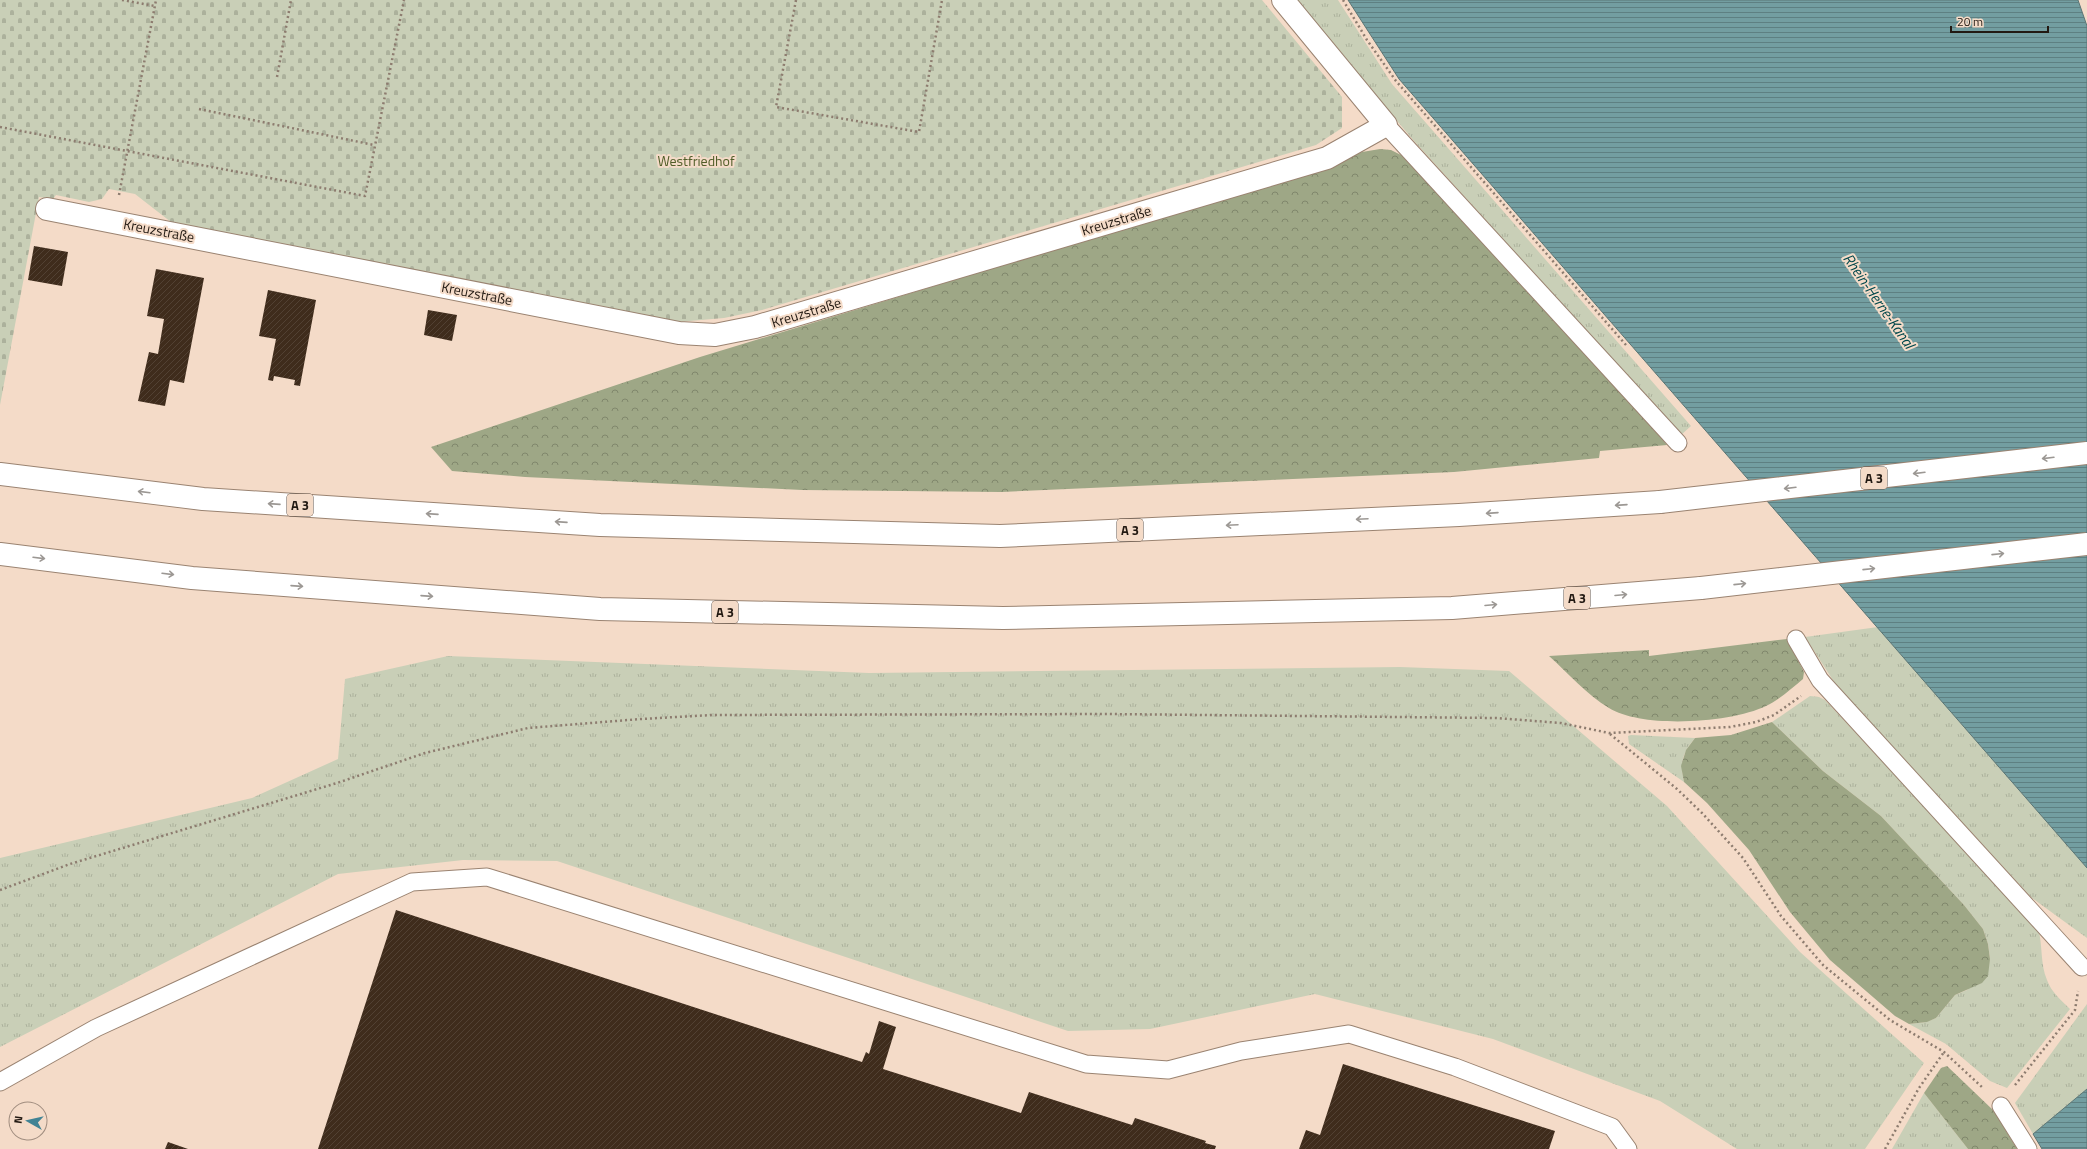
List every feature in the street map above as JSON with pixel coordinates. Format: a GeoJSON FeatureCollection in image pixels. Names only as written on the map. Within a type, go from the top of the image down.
{"type":"FeatureCollection","features":[{"type":"Feature","properties":{"kind":"main road"},"geometry":{"type":"LineString","coordinates":[[1283,0],[1386,125]]}},
{"type":"Feature","properties":{"kind":"main road","name":"Kreuzstraße"},"geometry":{"type":"LineString","coordinates":[[48,209],[679,334],[715,335],[755,327],[1327,158],[1386,125]]}},
{"type":"Feature","properties":{"kind":"main road","name":"A 3"},"geometry":{"type":"LineString","coordinates":[[0,474],[203,499],[600,525],[1000,536],[1451,516],[1660,502],[2087,453]]}},
{"type":"Feature","properties":{"kind":"main road","name":"A 3"},"geometry":{"type":"LineString","coordinates":[[0,554],[192,578],[600,609],[996,618],[1452,608],[1701,588],[2087,544]]}},
{"type":"Feature","properties":{"kind":"lane"},"geometry":{"type":"LineString","coordinates":[[1386,125],[1678,442]]}},
{"type":"Feature","properties":{"kind":"lane"},"geometry":{"type":"LineString","coordinates":[[1796,639],[1820,680],[2082,967]]}},
{"type":"Feature","properties":{"kind":"lane"},"geometry":{"type":"LineString","coordinates":[[0,1082],[96,1028],[412,882],[487,876],[1086,1064],[1168,1070],[1241,1051],[1349,1034],[1455,1067],[1612,1127],[1628,1149]]}},
{"type":"Feature","properties":{"kind":"lane"},"geometry":{"type":"LineString","coordinates":[[2001,1106],[2028,1149]]}},
{"type":"Feature","properties":{"kind":"path"},"geometry":{"type":"LineString","coordinates":[[122,0],[155,6]]}},
{"type":"Feature","properties":{"kind":"path"},"geometry":{"type":"LineString","coordinates":[[114,221],[126,151],[156,0]]}},
{"type":"Feature","properties":{"kind":"path"},"geometry":{"type":"LineString","coordinates":[[277,77],[291,0]]}},
{"type":"Feature","properties":{"kind":"path"},"geometry":{"type":"LineString","coordinates":[[0,127],[365,196],[404,0]]}},
{"type":"Feature","properties":{"kind":"path"},"geometry":{"type":"LineString","coordinates":[[796,0],[776,107],[919,132],[942,0]]}},
{"type":"Feature","properties":{"kind":"path"},"geometry":{"type":"LineString","coordinates":[[1343,0],[1396,81],[1631,351]]}},
{"type":"Feature","properties":{"kind":"path"},"geometry":{"type":"LineString","coordinates":[[199,109],[374,145]]}},
{"type":"Feature","properties":{"kind":"path"},"geometry":{"type":"LineString","coordinates":[[0,890],[70,864],[337,783],[425,753],[528,728],[573,723],[712,715],[1327,716],[1496,718],[1560,723],[1609,733],[1723,727],[1756,722],[1792,704],[1820,680]]}},
{"type":"Feature","properties":{"kind":"path"},"geometry":{"type":"LineString","coordinates":[[1609,733],[1677,789],[1702,812],[1743,858],[1781,916],[1823,965],[1890,1020],[1944,1052],[2001,1106],[2010,1092],[2075,1010],[2082,967]]}},
{"type":"Feature","properties":{"kind":"path"},"geometry":{"type":"LineString","coordinates":[[1885,1149],[1919,1088],[1944,1052]]}},
{"type":"Feature","properties":{"kind":"green space","name":"Westfriedhof"},"geometry":{"type":"Polygon","coordinates":[[[0,0],[1262,0],[1342,97],[1342,128],[1316,145],[762,310],[724,318],[678,322],[171,222],[135,194],[109,189],[102,199],[89,202],[56,195],[53,199],[39,197],[0,405],[0,0]]]}},
{"type":"Feature","properties":{"kind":"green space"},"geometry":{"type":"Polygon","coordinates":[[[1295,0],[1338,0],[1392,84],[1691,426],[1681,435],[1414,141],[1295,0]]]}},
{"type":"Feature","properties":{"kind":"green space"},"geometry":{"type":"Polygon","coordinates":[[[1380,149],[1391,150],[1405,157],[1643,415],[1667,445],[1600,451],[1599,458],[1454,472],[1001,492],[802,490],[525,477],[452,471],[431,447],[700,357],[1333,165],[1362,152],[1380,149]]]}},
{"type":"Feature","properties":{"kind":"green space"},"geometry":{"type":"Polygon","coordinates":[[[1878,627],[2087,868],[2087,938],[2032,898],[1838,688],[1805,637],[1878,627]]]}},
{"type":"Feature","properties":{"kind":"green space"},"geometry":{"type":"Polygon","coordinates":[[[1787,639],[1804,672],[1803,679],[1781,697],[1766,706],[1751,712],[1710,720],[1664,721],[1624,715],[1609,708],[1593,697],[1549,656],[1649,650],[1649,656],[1787,639]]]}},
{"type":"Feature","properties":{"kind":"green space"},"geometry":{"type":"Polygon","coordinates":[[[448,656],[869,673],[1400,667],[1509,671],[1667,806],[1800,952],[1924,1063],[1865,1149],[1737,1149],[1660,1101],[1493,1039],[1315,994],[1150,1029],[1068,1031],[557,861],[463,860],[338,874],[0,1047],[0,858],[252,798],[338,759],[345,679],[448,656]]]}},
{"type":"Feature","properties":{"kind":"green space"},"geometry":{"type":"Polygon","coordinates":[[[1810,696],[1819,697],[1825,700],[2038,928],[2041,941],[2043,968],[2047,980],[2054,992],[2070,1009],[2007,1088],[1990,1081],[1946,1044],[1909,1024],[1926,1022],[1936,1018],[1955,995],[1967,990],[1990,959],[1988,944],[1983,929],[1964,905],[1881,816],[1823,771],[1772,722],[1810,696]]]}},
{"type":"Feature","properties":{"kind":"green space"},"geometry":{"type":"Polygon","coordinates":[[[1772,722],[1823,771],[1881,816],[1964,905],[1983,929],[1988,944],[1990,959],[1988,976],[1982,983],[1955,995],[1936,1018],[1927,1022],[1909,1024],[1895,1016],[1830,960],[1790,912],[1749,850],[1707,803],[1684,782],[1681,766],[1686,750],[1695,738],[1731,735],[1772,722]]]}},
{"type":"Feature","properties":{"kind":"green space"},"geometry":{"type":"Polygon","coordinates":[[[1628,736],[1695,738],[1687,749],[1683,758],[1682,769],[1684,782],[1629,744],[1628,736]]]}},
{"type":"Feature","properties":{"kind":"green space"},"geometry":{"type":"Polygon","coordinates":[[[2087,1004],[2087,1089],[2033,1134],[2015,1103],[2087,1004]]]}},
{"type":"Feature","properties":{"kind":"green space"},"geometry":{"type":"Polygon","coordinates":[[[1947,1066],[1994,1111],[2017,1149],[1968,1149],[1924,1093],[1941,1068],[1947,1066]]]}},
{"type":"Feature","properties":{"kind":"green space"},"geometry":{"type":"Polygon","coordinates":[[[1924,1093],[1968,1149],[1892,1149],[1924,1093]]]}},
{"type":"Feature","properties":{"kind":"water","name":"Rhein-Herne-Kanal"},"geometry":{"type":"Polygon","coordinates":[[[1348,0],[2078,0],[2087,26],[2087,868],[1399,79],[1348,0]]]}},
{"type":"Feature","properties":{"kind":"water"},"geometry":{"type":"Polygon","coordinates":[[[2087,1089],[2087,1149],[2042,1149],[2033,1134],[2087,1089]]]}},
{"type":"Feature","properties":{"kind":"building"},"geometry":{"type":"Polygon","coordinates":[[[34,246],[68,252],[62,286],[28,280],[34,246]]]}},
{"type":"Feature","properties":{"kind":"building"},"geometry":{"type":"Polygon","coordinates":[[[156,269],[204,278],[184,383],[170,380],[165,406],[138,401],[149,352],[158,354],[164,319],[147,316],[156,269]]]}},
{"type":"Feature","properties":{"kind":"building"},"geometry":{"type":"Polygon","coordinates":[[[268,290],[316,300],[300,386],[294,385],[295,380],[274,376],[273,381],[268,380],[276,339],[259,336],[268,290]]]}},
{"type":"Feature","properties":{"kind":"building"},"geometry":{"type":"Polygon","coordinates":[[[428,310],[457,315],[452,341],[424,335],[428,310]]]}},
{"type":"Feature","properties":{"kind":"building"},"geometry":{"type":"Polygon","coordinates":[[[396,910],[862,1062],[866,1052],[869,1054],[879,1021],[896,1027],[883,1069],[1021,1113],[1029,1092],[1132,1125],[1135,1118],[1206,1141],[1205,1143],[1216,1146],[1215,1149],[318,1149],[396,910]]]}},
{"type":"Feature","properties":{"kind":"building"},"geometry":{"type":"Polygon","coordinates":[[[1343,1064],[1555,1131],[1549,1149],[1299,1149],[1306,1130],[1320,1135],[1343,1064]]]}},
{"type":"Feature","properties":{"kind":"building"},"geometry":{"type":"Polygon","coordinates":[[[168,1142],[188,1149],[165,1149],[168,1142]]]}}]}
